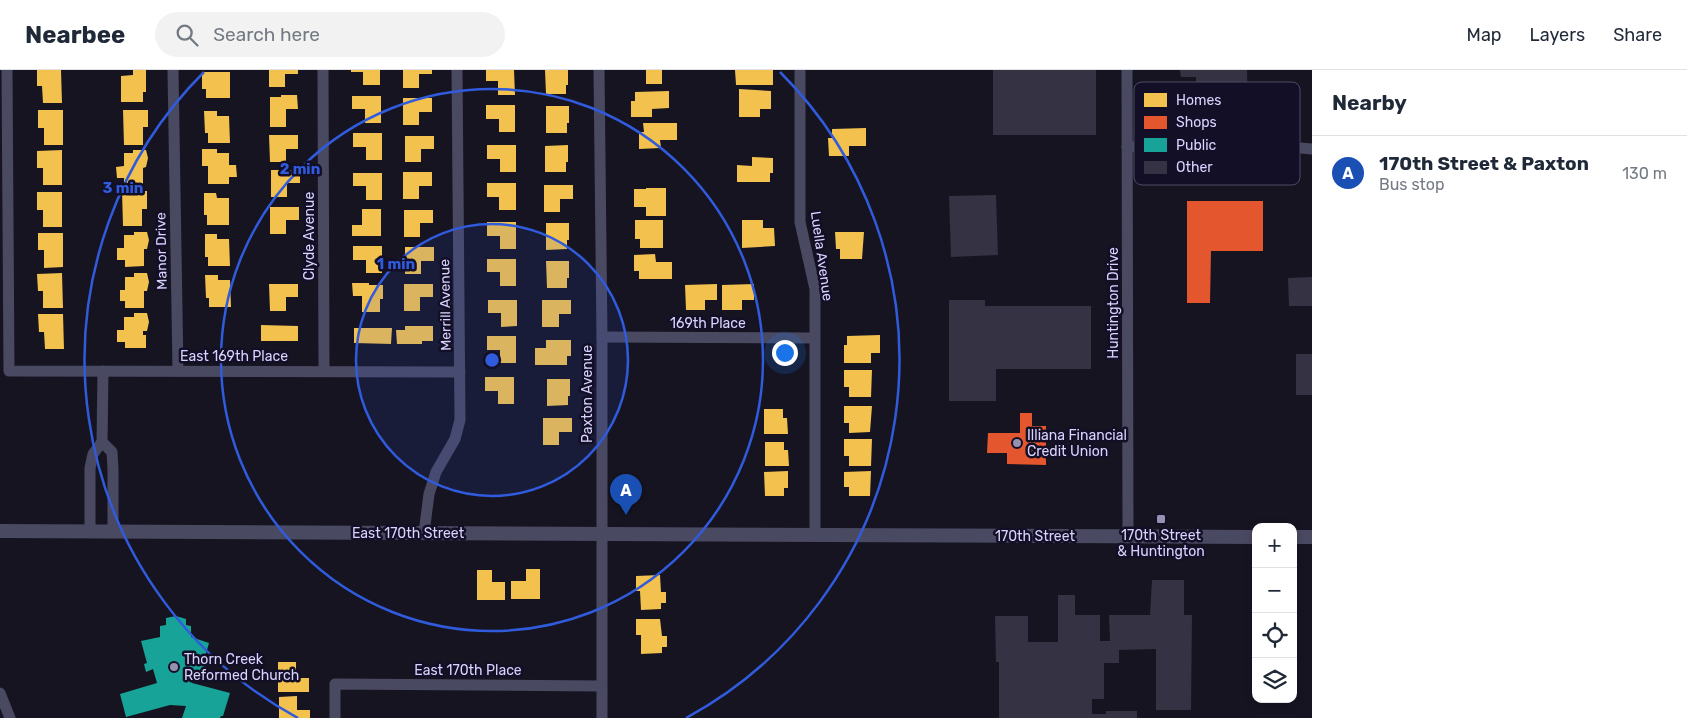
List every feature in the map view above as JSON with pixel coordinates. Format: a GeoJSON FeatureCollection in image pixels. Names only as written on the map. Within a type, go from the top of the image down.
{"type":"FeatureCollection","features":[{"type":"Feature","properties":{"kind":"street","name":"East 169th Place"},"geometry":{"type":"LineString","coordinates":[[7,70],[8,371],[460,372]]}},
{"type":"Feature","properties":{"kind":"street","name":"Manor Drive"},"geometry":{"type":"LineString","coordinates":[[173,70],[178,371]]}},
{"type":"Feature","properties":{"kind":"street","name":"Clyde Avenue"},"geometry":{"type":"LineString","coordinates":[[323,70],[324,372]]}},
{"type":"Feature","properties":{"kind":"street","name":"Merrill Avenue"},"geometry":{"type":"LineString","coordinates":[[424,533],[428,494],[436,472],[455,439],[460,420],[458,70]]}},
{"type":"Feature","properties":{"kind":"street","name":"Paxton Avenue"},"geometry":{"type":"LineString","coordinates":[[599,70],[602,337],[602,718]]}},
{"type":"Feature","properties":{"kind":"street","name":"Luella Avenue"},"geometry":{"type":"LineString","coordinates":[[800,70],[800,222],[815,289],[815,536]]}},
{"type":"Feature","properties":{"kind":"street","name":"Huntington Drive"},"geometry":{"type":"LineString","coordinates":[[1127,70],[1128,537]]}},
{"type":"Feature","properties":{"kind":"street"},"geometry":{"type":"LineString","coordinates":[[1127,147],[1134,147]]}},
{"type":"Feature","properties":{"kind":"street","name":"169th Place"},"geometry":{"type":"LineString","coordinates":[[602,337],[814,338]]}},
{"type":"Feature","properties":{"kind":"street"},"geometry":{"type":"LineString","coordinates":[[90,531],[90,468],[93,454],[102,442],[102,371]]}},
{"type":"Feature","properties":{"kind":"street"},"geometry":{"type":"LineString","coordinates":[[102,442],[112,452],[113,531]]}},
{"type":"Feature","properties":{"kind":"street","name":"East 170th Street"},"geometry":{"type":"LineString","coordinates":[[0,531],[815,536]]}},
{"type":"Feature","properties":{"kind":"street","name":"170th Street"},"geometry":{"type":"LineString","coordinates":[[815,536],[1252,537]]}},
{"type":"Feature","properties":{"kind":"street"},"geometry":{"type":"LineString","coordinates":[[1297,537],[1312,537]]}},
{"type":"Feature","properties":{"kind":"street","name":"East 170th Place"},"geometry":{"type":"LineString","coordinates":[[335,718],[334,684],[601,686]]}},
{"type":"Feature","properties":{"kind":"street"},"geometry":{"type":"LineString","coordinates":[[0,693],[6,714]]}},
{"type":"Feature","properties":{"kind":"building: Homes"},"geometry":{"type":"Polygon","coordinates":[[[37,70],[61,70],[62,103],[43,103],[42,86],[37,86],[37,70]]]}},
{"type":"Feature","properties":{"kind":"building: Homes"},"geometry":{"type":"Polygon","coordinates":[[[133,70],[146,70],[146,92],[143,92],[143,102],[121,102],[121,76],[133,75],[133,70]]]}},
{"type":"Feature","properties":{"kind":"building: Homes"},"geometry":{"type":"Polygon","coordinates":[[[269,70],[298,70],[298,74],[285,74],[285,87],[269,87],[269,70]]]}},
{"type":"Feature","properties":{"kind":"building: Homes"},"geometry":{"type":"Polygon","coordinates":[[[351,70],[380,70],[380,85],[363,85],[363,72],[351,72],[351,70]]]}},
{"type":"Feature","properties":{"kind":"building: Homes"},"geometry":{"type":"Polygon","coordinates":[[[403,70],[432,70],[432,74],[419,74],[419,88],[403,88],[403,70]]]}},
{"type":"Feature","properties":{"kind":"building: Homes"},"geometry":{"type":"Polygon","coordinates":[[[486,70],[514,70],[515,95],[498,95],[498,81],[486,81],[486,70]]]}},
{"type":"Feature","properties":{"kind":"building: Homes"},"geometry":{"type":"Polygon","coordinates":[[[545,70],[568,70],[566,94],[546,94],[545,70]]]}},
{"type":"Feature","properties":{"kind":"building: Homes"},"geometry":{"type":"Polygon","coordinates":[[[646,70],[662,70],[662,84],[646,84],[646,70]]]}},
{"type":"Feature","properties":{"kind":"building: Homes"},"geometry":{"type":"Polygon","coordinates":[[[735,70],[773,70],[773,85],[736,85],[735,70]]]}},
{"type":"Feature","properties":{"kind":"building: Homes"},"geometry":{"type":"Polygon","coordinates":[[[202,72],[230,72],[230,98],[206,98],[206,89],[202,89],[202,72]]]}},
{"type":"Feature","properties":{"kind":"building: Homes"},"geometry":{"type":"Polygon","coordinates":[[[739,89],[771,91],[771,109],[760,109],[760,117],[739,117],[739,89]]]}},
{"type":"Feature","properties":{"kind":"building: Homes"},"geometry":{"type":"Polygon","coordinates":[[[669,91],[669,108],[652,109],[652,117],[631,117],[631,101],[635,101],[635,92],[669,91]]]}},
{"type":"Feature","properties":{"kind":"building: Homes"},"geometry":{"type":"Polygon","coordinates":[[[281,95],[297,95],[298,109],[286,109],[286,127],[270,127],[270,97],[281,97],[281,95]]]}},
{"type":"Feature","properties":{"kind":"building: Homes"},"geometry":{"type":"Polygon","coordinates":[[[352,96],[381,96],[381,123],[365,123],[365,109],[352,109],[352,96]]]}},
{"type":"Feature","properties":{"kind":"building: Homes"},"geometry":{"type":"Polygon","coordinates":[[[403,98],[432,98],[432,112],[419,112],[419,125],[403,125],[403,98]]]}},
{"type":"Feature","properties":{"kind":"building: Homes"},"geometry":{"type":"Polygon","coordinates":[[[486,105],[515,105],[515,132],[499,132],[499,119],[486,119],[486,105]]]}},
{"type":"Feature","properties":{"kind":"building: Homes"},"geometry":{"type":"Polygon","coordinates":[[[546,106],[569,106],[567,133],[546,133],[546,106]]]}},
{"type":"Feature","properties":{"kind":"building: Homes"},"geometry":{"type":"Polygon","coordinates":[[[38,110],[63,110],[63,145],[44,145],[44,128],[38,128],[38,110]]]}},
{"type":"Feature","properties":{"kind":"building: Homes"},"geometry":{"type":"Polygon","coordinates":[[[123,110],[148,110],[148,127],[143,127],[143,145],[124,145],[123,110]]]}},
{"type":"Feature","properties":{"kind":"building: Homes"},"geometry":{"type":"Polygon","coordinates":[[[204,111],[217,111],[217,116],[229,116],[230,143],[208,143],[208,133],[205,133],[204,111]]]}},
{"type":"Feature","properties":{"kind":"building: Homes"},"geometry":{"type":"Polygon","coordinates":[[[643,123],[677,123],[677,140],[660,140],[661,148],[639,149],[639,132],[644,132],[643,123]]]}},
{"type":"Feature","properties":{"kind":"building: Homes"},"geometry":{"type":"Polygon","coordinates":[[[866,128],[866,146],[849,146],[849,156],[829,156],[828,138],[832,138],[832,129],[866,128]]]}},
{"type":"Feature","properties":{"kind":"building: Homes"},"geometry":{"type":"Polygon","coordinates":[[[353,133],[382,133],[382,160],[366,160],[366,147],[353,147],[353,133]]]}},
{"type":"Feature","properties":{"kind":"building: Homes"},"geometry":{"type":"Polygon","coordinates":[[[269,135],[298,135],[298,149],[286,149],[286,162],[270,162],[269,135]]]}},
{"type":"Feature","properties":{"kind":"building: Homes"},"geometry":{"type":"Polygon","coordinates":[[[405,136],[434,136],[434,149],[421,149],[421,162],[405,162],[405,136]]]}},
{"type":"Feature","properties":{"kind":"building: Homes"},"geometry":{"type":"Polygon","coordinates":[[[487,145],[516,145],[516,172],[500,172],[500,159],[487,159],[487,145]]]}},
{"type":"Feature","properties":{"kind":"building: Homes"},"geometry":{"type":"Polygon","coordinates":[[[568,145],[566,172],[545,172],[545,146],[568,145]]]}},
{"type":"Feature","properties":{"kind":"building: Homes"},"geometry":{"type":"Polygon","coordinates":[[[202,149],[217,149],[217,153],[229,153],[229,165],[236,165],[237,177],[229,177],[229,184],[208,184],[208,166],[202,166],[202,149]]]}},
{"type":"Feature","properties":{"kind":"building: Homes"},"geometry":{"type":"Polygon","coordinates":[[[62,150],[62,185],[43,185],[43,168],[37,168],[37,151],[62,150]]]}},
{"type":"Feature","properties":{"kind":"building: Homes"},"geometry":{"type":"Polygon","coordinates":[[[133,150],[146,150],[148,158],[146,167],[143,168],[143,185],[124,185],[124,178],[117,178],[116,167],[124,166],[124,153],[133,153],[133,150]]]}},
{"type":"Feature","properties":{"kind":"building: Homes"},"geometry":{"type":"Polygon","coordinates":[[[752,157],[773,158],[773,173],[770,173],[770,182],[737,182],[737,165],[752,166],[752,157]]]}},
{"type":"Feature","properties":{"kind":"building: Homes"},"geometry":{"type":"Polygon","coordinates":[[[271,170],[300,170],[300,183],[287,183],[287,197],[271,197],[271,170]]]}},
{"type":"Feature","properties":{"kind":"building: Homes"},"geometry":{"type":"Polygon","coordinates":[[[403,172],[432,172],[432,186],[419,186],[419,199],[403,199],[403,172]]]}},
{"type":"Feature","properties":{"kind":"building: Homes"},"geometry":{"type":"Polygon","coordinates":[[[353,173],[382,173],[382,200],[366,200],[366,186],[353,186],[353,173]]]}},
{"type":"Feature","properties":{"kind":"building: Homes"},"geometry":{"type":"Polygon","coordinates":[[[487,183],[516,183],[516,210],[499,210],[499,197],[487,197],[487,183]]]}},
{"type":"Feature","properties":{"kind":"building: Homes"},"geometry":{"type":"Polygon","coordinates":[[[544,185],[573,185],[573,199],[560,199],[560,212],[544,212],[544,185]]]}},
{"type":"Feature","properties":{"kind":"building: Homes"},"geometry":{"type":"Polygon","coordinates":[[[666,188],[666,216],[646,216],[646,207],[634,207],[634,189],[666,188]]]}},
{"type":"Feature","properties":{"kind":"building: Homes"},"geometry":{"type":"Polygon","coordinates":[[[122,191],[147,191],[147,209],[142,209],[142,226],[123,226],[122,191]]]}},
{"type":"Feature","properties":{"kind":"building: Homes"},"geometry":{"type":"Polygon","coordinates":[[[37,192],[62,192],[62,227],[43,227],[43,210],[37,210],[37,192]]]}},
{"type":"Feature","properties":{"kind":"building: Homes"},"geometry":{"type":"Polygon","coordinates":[[[204,193],[216,193],[217,198],[229,198],[229,225],[207,225],[207,215],[204,215],[204,193]]]}},
{"type":"Feature","properties":{"kind":"building: Homes"},"geometry":{"type":"Polygon","coordinates":[[[270,207],[299,207],[299,220],[286,220],[286,234],[270,234],[270,207]]]}},
{"type":"Feature","properties":{"kind":"building: Homes"},"geometry":{"type":"Polygon","coordinates":[[[362,209],[381,209],[381,236],[352,236],[352,225],[362,225],[362,209]]]}},
{"type":"Feature","properties":{"kind":"building: Homes"},"geometry":{"type":"Polygon","coordinates":[[[404,210],[433,210],[433,223],[420,223],[420,237],[404,237],[404,210]]]}},
{"type":"Feature","properties":{"kind":"building: Homes"},"geometry":{"type":"Polygon","coordinates":[[[635,220],[663,220],[663,248],[640,248],[640,239],[635,239],[635,220]]]}},
{"type":"Feature","properties":{"kind":"building: Homes"},"geometry":{"type":"Polygon","coordinates":[[[742,220],[763,220],[763,228],[774,228],[775,246],[742,248],[742,220]]]}},
{"type":"Feature","properties":{"kind":"building: Homes"},"geometry":{"type":"Polygon","coordinates":[[[487,222],[516,222],[516,249],[500,249],[500,236],[487,236],[487,222]]]}},
{"type":"Feature","properties":{"kind":"building: Homes"},"geometry":{"type":"Polygon","coordinates":[[[546,223],[569,223],[567,249],[546,250],[546,223]]]}},
{"type":"Feature","properties":{"kind":"building: Homes"},"geometry":{"type":"Polygon","coordinates":[[[134,232],[147,232],[149,240],[147,249],[144,249],[144,266],[125,267],[125,260],[117,260],[117,248],[124,248],[124,235],[134,235],[134,232]]]}},
{"type":"Feature","properties":{"kind":"building: Homes"},"geometry":{"type":"Polygon","coordinates":[[[835,232],[864,232],[862,259],[840,259],[840,249],[836,249],[835,232]]]}},
{"type":"Feature","properties":{"kind":"building: Homes"},"geometry":{"type":"Polygon","coordinates":[[[38,233],[63,233],[63,267],[44,268],[44,250],[38,250],[38,233]]]}},
{"type":"Feature","properties":{"kind":"building: Homes"},"geometry":{"type":"Polygon","coordinates":[[[205,234],[217,234],[217,239],[229,239],[230,266],[208,266],[208,257],[205,257],[205,234]]]}},
{"type":"Feature","properties":{"kind":"building: Homes"},"geometry":{"type":"Polygon","coordinates":[[[353,246],[382,246],[382,273],[366,273],[366,260],[353,260],[353,246]]]}},
{"type":"Feature","properties":{"kind":"building: Homes"},"geometry":{"type":"Polygon","coordinates":[[[405,247],[434,247],[434,261],[421,261],[421,274],[405,274],[405,247]]]}},
{"type":"Feature","properties":{"kind":"building: Homes"},"geometry":{"type":"Polygon","coordinates":[[[655,254],[656,262],[672,262],[672,279],[639,279],[639,271],[634,271],[634,255],[655,254]]]}},
{"type":"Feature","properties":{"kind":"building: Homes"},"geometry":{"type":"Polygon","coordinates":[[[487,259],[516,259],[516,286],[500,286],[500,272],[487,272],[487,259]]]}},
{"type":"Feature","properties":{"kind":"building: Homes"},"geometry":{"type":"Polygon","coordinates":[[[546,261],[569,261],[567,288],[547,288],[546,261]]]}},
{"type":"Feature","properties":{"kind":"building: Homes"},"geometry":{"type":"Polygon","coordinates":[[[62,273],[63,308],[43,308],[43,291],[38,291],[37,274],[62,273]]]}},
{"type":"Feature","properties":{"kind":"building: Homes"},"geometry":{"type":"Polygon","coordinates":[[[134,273],[147,273],[149,282],[147,291],[144,291],[144,308],[125,308],[125,301],[120,301],[120,290],[125,290],[125,277],[134,277],[134,273]]]}},
{"type":"Feature","properties":{"kind":"building: Homes"},"geometry":{"type":"Polygon","coordinates":[[[205,275],[218,275],[218,280],[230,280],[231,307],[209,307],[209,298],[206,298],[205,275]]]}},
{"type":"Feature","properties":{"kind":"building: Homes"},"geometry":{"type":"Polygon","coordinates":[[[352,283],[383,285],[383,299],[380,299],[380,312],[362,312],[362,296],[353,296],[352,283]]]}},
{"type":"Feature","properties":{"kind":"building: Homes"},"geometry":{"type":"Polygon","coordinates":[[[269,284],[298,284],[298,297],[286,297],[286,311],[270,311],[269,284]]]}},
{"type":"Feature","properties":{"kind":"building: Homes"},"geometry":{"type":"Polygon","coordinates":[[[404,284],[433,284],[433,297],[420,297],[420,311],[404,311],[404,284]]]}},
{"type":"Feature","properties":{"kind":"building: Homes"},"geometry":{"type":"Polygon","coordinates":[[[717,284],[717,300],[705,300],[705,310],[686,310],[685,285],[717,284]]]}},
{"type":"Feature","properties":{"kind":"building: Homes"},"geometry":{"type":"Polygon","coordinates":[[[754,284],[754,300],[742,300],[742,310],[722,310],[722,285],[754,284]]]}},
{"type":"Feature","properties":{"kind":"building: Homes"},"geometry":{"type":"Polygon","coordinates":[[[488,300],[517,300],[517,326],[501,327],[501,313],[488,313],[488,300]]]}},
{"type":"Feature","properties":{"kind":"building: Homes"},"geometry":{"type":"Polygon","coordinates":[[[542,300],[571,300],[571,314],[559,314],[559,327],[542,327],[542,300]]]}},
{"type":"Feature","properties":{"kind":"building: Homes"},"geometry":{"type":"Polygon","coordinates":[[[134,313],[147,313],[149,322],[147,331],[143,331],[143,335],[146,335],[146,348],[125,348],[125,342],[117,342],[117,330],[124,330],[124,317],[134,317],[134,313]]]}},
{"type":"Feature","properties":{"kind":"building: Homes"},"geometry":{"type":"Polygon","coordinates":[[[38,314],[63,314],[64,349],[45,349],[44,332],[39,332],[38,314]]]}},
{"type":"Feature","properties":{"kind":"building: Homes"},"geometry":{"type":"Polygon","coordinates":[[[261,325],[298,326],[298,341],[261,341],[261,325]]]}},
{"type":"Feature","properties":{"kind":"building: Homes"},"geometry":{"type":"Polygon","coordinates":[[[405,326],[433,326],[433,341],[422,341],[422,344],[397,344],[396,330],[405,330],[405,326]]]}},
{"type":"Feature","properties":{"kind":"building: Homes"},"geometry":{"type":"Polygon","coordinates":[[[354,328],[392,328],[391,344],[354,343],[354,328]]]}},
{"type":"Feature","properties":{"kind":"building: Homes"},"geometry":{"type":"Polygon","coordinates":[[[880,335],[880,353],[871,353],[871,363],[844,363],[844,345],[847,345],[847,336],[880,335]]]}},
{"type":"Feature","properties":{"kind":"building: Homes"},"geometry":{"type":"Polygon","coordinates":[[[487,336],[516,336],[516,363],[500,363],[500,350],[487,350],[487,336]]]}},
{"type":"Feature","properties":{"kind":"building: Homes"},"geometry":{"type":"Polygon","coordinates":[[[546,340],[571,340],[571,356],[567,356],[567,365],[535,365],[535,348],[546,348],[546,340]]]}},
{"type":"Feature","properties":{"kind":"building: Homes"},"geometry":{"type":"Polygon","coordinates":[[[844,370],[872,370],[871,397],[849,397],[849,387],[844,387],[844,370]]]}},
{"type":"Feature","properties":{"kind":"building: Homes"},"geometry":{"type":"Polygon","coordinates":[[[485,377],[514,377],[514,404],[498,404],[498,391],[485,391],[485,377]]]}},
{"type":"Feature","properties":{"kind":"building: Homes"},"geometry":{"type":"Polygon","coordinates":[[[547,379],[570,379],[568,405],[547,406],[547,379]]]}},
{"type":"Feature","properties":{"kind":"building: Homes"},"geometry":{"type":"Polygon","coordinates":[[[844,406],[872,406],[870,432],[849,433],[849,423],[844,423],[844,406]]]}},
{"type":"Feature","properties":{"kind":"building: Homes"},"geometry":{"type":"Polygon","coordinates":[[[764,409],[783,409],[783,418],[787,418],[788,434],[764,434],[764,409]]]}},
{"type":"Feature","properties":{"kind":"building: Homes"},"geometry":{"type":"Polygon","coordinates":[[[543,418],[572,418],[572,432],[559,432],[559,445],[543,445],[543,418]]]}},
{"type":"Feature","properties":{"kind":"building: Homes"},"geometry":{"type":"Polygon","coordinates":[[[844,439],[872,439],[871,466],[849,466],[849,456],[844,456],[844,439]]]}},
{"type":"Feature","properties":{"kind":"building: Homes"},"geometry":{"type":"Polygon","coordinates":[[[765,442],[784,442],[784,450],[788,450],[789,466],[765,466],[765,442]]]}},
{"type":"Feature","properties":{"kind":"building: Homes"},"geometry":{"type":"Polygon","coordinates":[[[788,471],[788,488],[784,488],[784,496],[765,496],[764,472],[788,471]]]}},
{"type":"Feature","properties":{"kind":"building: Homes"},"geometry":{"type":"Polygon","coordinates":[[[871,471],[870,496],[849,496],[849,487],[844,487],[844,472],[871,471]]]}},
{"type":"Feature","properties":{"kind":"building: Homes"},"geometry":{"type":"Polygon","coordinates":[[[526,569],[540,569],[540,599],[511,599],[511,581],[526,581],[526,569]]]}},
{"type":"Feature","properties":{"kind":"building: Homes"},"geometry":{"type":"Polygon","coordinates":[[[477,570],[492,570],[492,582],[505,582],[505,600],[477,600],[477,570]]]}},
{"type":"Feature","properties":{"kind":"building: Homes"},"geometry":{"type":"Polygon","coordinates":[[[660,575],[661,592],[666,592],[666,603],[661,603],[661,609],[641,610],[640,591],[636,591],[636,576],[660,575]]]}},
{"type":"Feature","properties":{"kind":"building: Homes"},"geometry":{"type":"Polygon","coordinates":[[[636,619],[660,619],[662,636],[667,636],[667,647],[662,647],[662,653],[641,654],[641,635],[636,635],[636,619]]]}},
{"type":"Feature","properties":{"kind":"building: Homes"},"geometry":{"type":"Polygon","coordinates":[[[278,662],[296,662],[296,678],[309,678],[309,692],[278,692],[278,662]]]}},
{"type":"Feature","properties":{"kind":"building: Homes"},"geometry":{"type":"Polygon","coordinates":[[[297,696],[297,710],[310,710],[310,718],[279,718],[279,697],[297,696]]]}},
{"type":"Feature","properties":{"kind":"building: Shops"},"geometry":{"type":"Polygon","coordinates":[[[1187,201],[1263,201],[1263,251],[1211,251],[1210,303],[1187,303],[1187,201]]]}},
{"type":"Feature","properties":{"kind":"building: Shops","name":"Illiana Financial Credit Union"},"geometry":{"type":"Polygon","coordinates":[[[1020,413],[1032,413],[1032,426],[1046,426],[1046,465],[1007,464],[1007,453],[987,453],[988,433],[1020,433],[1020,413]]]}},
{"type":"Feature","properties":{"kind":"building: Public","name":"Thorn Creek Reformed Church"},"geometry":{"type":"Polygon","coordinates":[[[176,616],[186,619],[186,625],[191,626],[191,637],[209,643],[203,664],[205,664],[203,672],[196,670],[192,683],[230,693],[223,716],[220,718],[182,718],[186,706],[170,705],[126,717],[120,694],[157,683],[153,669],[146,672],[144,664],[147,663],[141,641],[160,637],[160,626],[166,625],[166,618],[176,616]]]}},
{"type":"Feature","properties":{"kind":"building: Other"},"geometry":{"type":"Polygon","coordinates":[[[993,70],[1096,70],[1096,135],[993,135],[993,70]]]}},
{"type":"Feature","properties":{"kind":"building: Other"},"geometry":{"type":"Polygon","coordinates":[[[1180,70],[1247,70],[1247,82],[1196,82],[1196,77],[1181,77],[1180,70]]]}},
{"type":"Feature","properties":{"kind":"building: Other"},"geometry":{"type":"Polygon","coordinates":[[[996,195],[998,255],[951,257],[949,196],[996,195]]]}},
{"type":"Feature","properties":{"kind":"building: Other"},"geometry":{"type":"Polygon","coordinates":[[[1312,277],[1312,306],[1289,306],[1288,278],[1312,277]]]}},
{"type":"Feature","properties":{"kind":"building: Other"},"geometry":{"type":"Polygon","coordinates":[[[949,300],[985,300],[985,306],[1091,306],[1091,369],[996,369],[996,401],[949,401],[949,300]]]}},
{"type":"Feature","properties":{"kind":"building: Other"},"geometry":{"type":"Polygon","coordinates":[[[1296,354],[1312,354],[1312,395],[1296,395],[1296,354]]]}},
{"type":"Feature","properties":{"kind":"building: Other"},"geometry":{"type":"Polygon","coordinates":[[[1152,580],[1184,580],[1184,615],[1192,615],[1191,710],[1156,710],[1156,649],[1119,650],[1119,663],[1104,663],[1104,699],[1092,699],[1092,714],[1106,714],[1106,711],[1137,711],[1137,718],[999,718],[999,662],[996,662],[995,616],[1028,616],[1028,642],[1058,642],[1058,595],[1075,595],[1075,615],[1100,615],[1100,641],[1110,641],[1109,615],[1150,615],[1152,580]]]}},
{"type":"Feature","properties":{"kind":"place","name":"Illiana Financial Credit Union"},"geometry":{"type":"Point","coordinates":[1017,443]}},
{"type":"Feature","properties":{"kind":"place","name":"170th Street & Paxton"},"geometry":{"type":"Point","coordinates":[626,515]}},
{"type":"Feature","properties":{"kind":"place","name":"170th Street & Huntington"},"geometry":{"type":"Point","coordinates":[1161,519]}},
{"type":"Feature","properties":{"kind":"place","name":"Thorn Creek Reformed Church"},"geometry":{"type":"Point","coordinates":[174,667]}}]}
